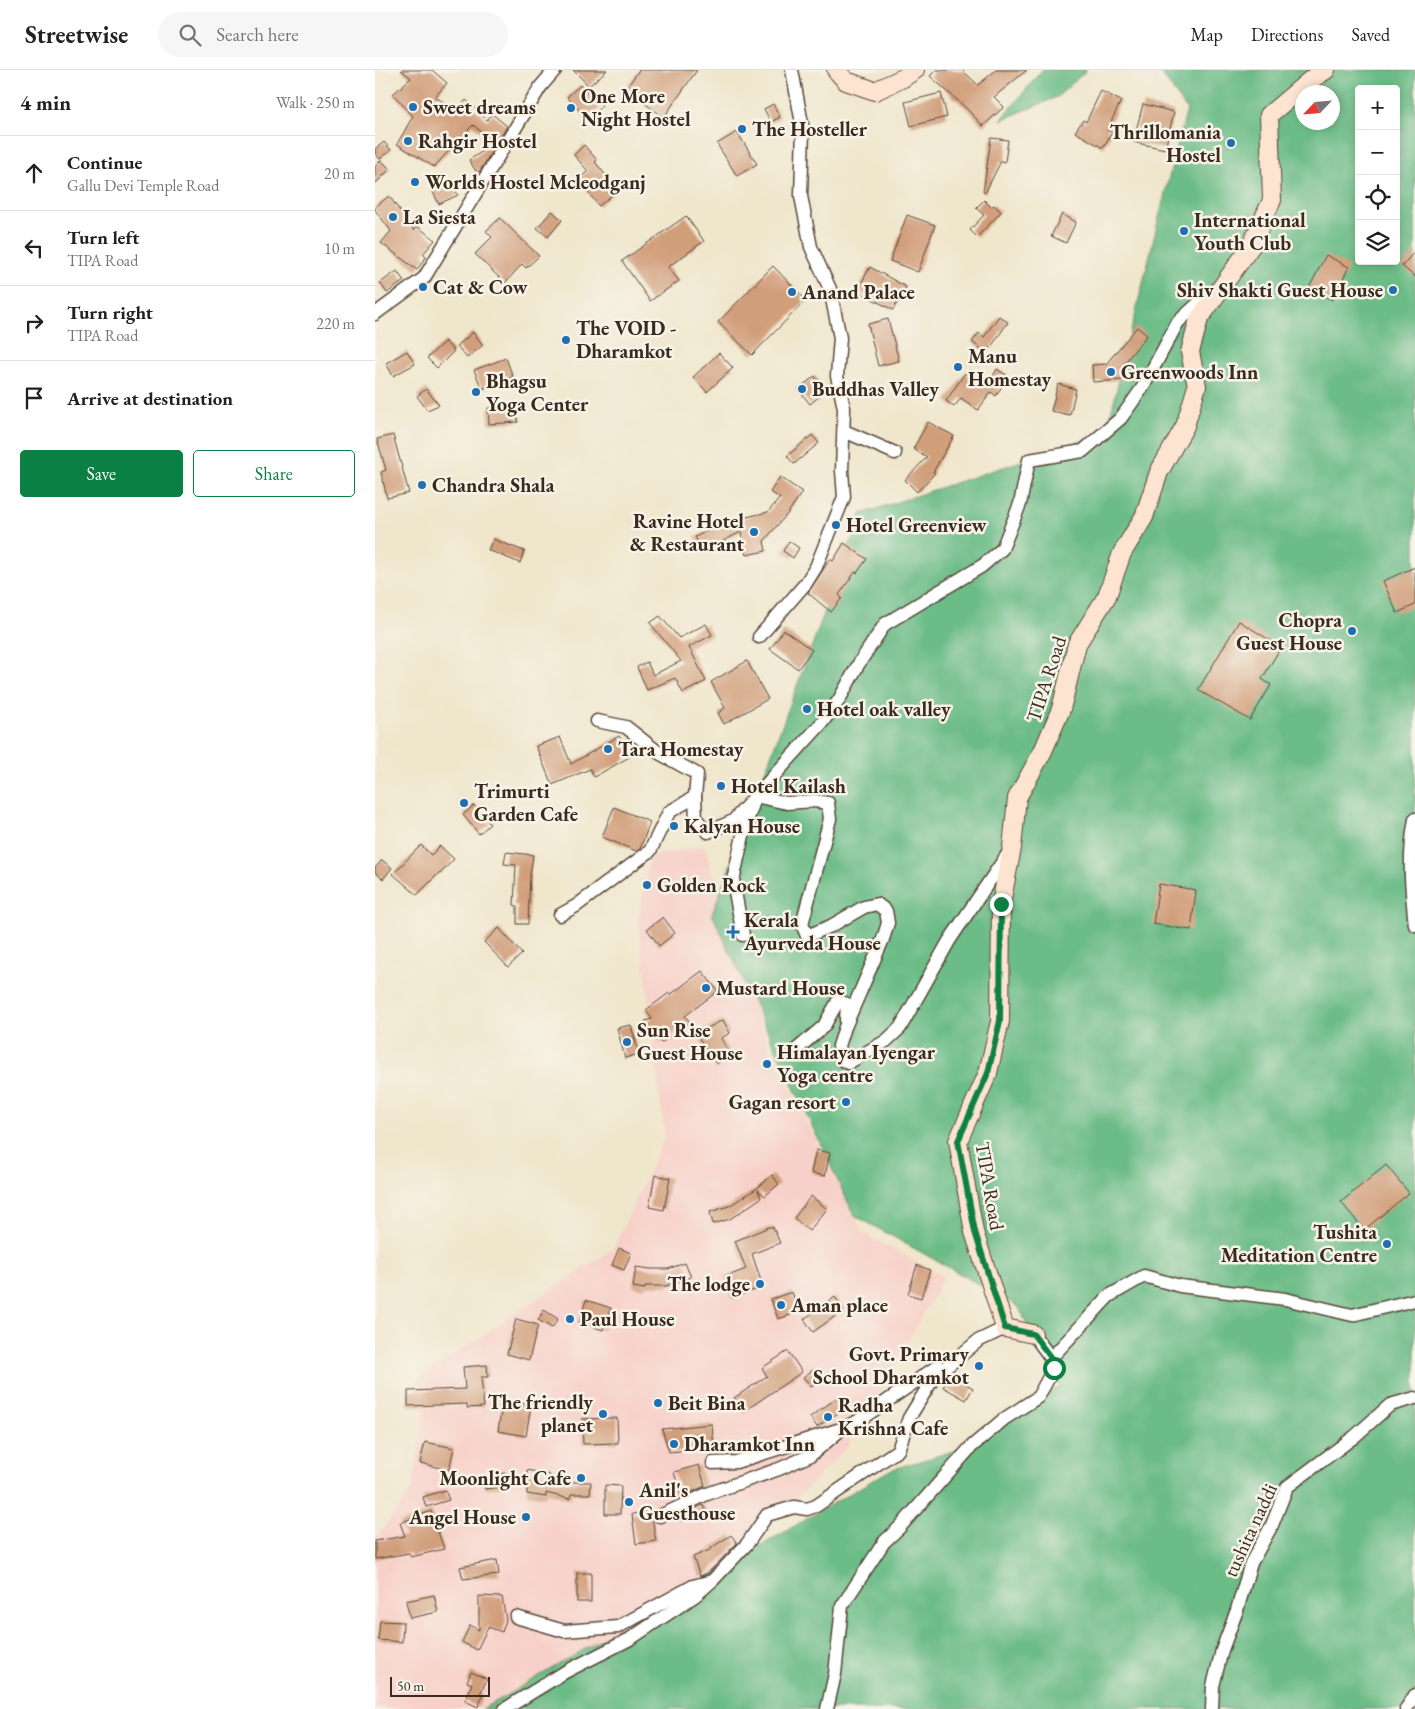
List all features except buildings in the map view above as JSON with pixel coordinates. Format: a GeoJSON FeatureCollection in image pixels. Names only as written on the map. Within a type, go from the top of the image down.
{"type":"FeatureCollection","features":[{"type":"Feature","properties":{"kind":"street"},"geometry":{"type":"LineString","coordinates":[[375,314],[424,278],[541,86],[555,70]]}},
{"type":"Feature","properties":{"kind":"street"},"geometry":{"type":"LineString","coordinates":[[759,637],[806,583],[815,567],[844,497],[842,471],[844,408],[837,376],[840,338],[830,289],[811,247],[801,196],[803,129],[792,70]]}},
{"type":"Feature","properties":{"kind":"street"},"geometry":{"type":"LineString","coordinates":[[836,70],[846,81],[875,91],[903,78],[915,70]]}},
{"type":"Feature","properties":{"kind":"street","name":"TIPA Road"},"geometry":{"type":"LineString","coordinates":[[1005,1328],[975,1232],[958,1141],[988,1073],[1000,1021],[1001,904],[1012,848],[1017,798],[1043,751],[1061,709],[1077,644],[1107,596],[1122,553],[1144,516],[1159,472],[1185,426],[1197,386],[1190,352],[1199,319],[1251,246],[1272,200],[1269,115],[1309,81],[1326,70]]}},
{"type":"Feature","properties":{"kind":"street"},"geometry":{"type":"LineString","coordinates":[[597,721],[626,727],[659,753],[697,774],[696,819],[708,832],[733,821],[821,724],[839,700],[858,665],[885,624],[982,566],[1002,549],[1020,504],[1029,460],[1083,451],[1121,418],[1143,387],[1178,322],[1202,300],[1215,296]]}},
{"type":"Feature","properties":{"kind":"street"},"geometry":{"type":"LineString","coordinates":[[843,431],[895,453]]}},
{"type":"Feature","properties":{"kind":"street"},"geometry":{"type":"LineString","coordinates":[[743,935],[733,881],[745,826],[756,796]]}},
{"type":"Feature","properties":{"kind":"street"},"geometry":{"type":"LineString","coordinates":[[756,796],[787,803],[814,801],[828,803],[829,820],[802,924],[807,936],[831,926],[864,906],[877,904],[886,911],[888,923],[883,939],[845,1027],[839,1046],[841,1058],[848,1063],[886,1042],[900,1028],[949,941],[1012,848]]}},
{"type":"Feature","properties":{"kind":"street"},"geometry":{"type":"LineString","coordinates":[[560,915],[576,906],[650,851],[669,812],[695,797]]}},
{"type":"Feature","properties":{"kind":"street"},"geometry":{"type":"LineString","coordinates":[[1415,819],[1412,834],[1410,870],[1415,925]]}},
{"type":"Feature","properties":{"kind":"street"},"geometry":{"type":"LineString","coordinates":[[796,1050],[824,1026],[838,1001],[847,1004],[845,1027]]}},
{"type":"Feature","properties":{"kind":"street"},"geometry":{"type":"LineString","coordinates":[[1051,1358],[1109,1296],[1144,1276],[1180,1286],[1285,1299],[1351,1316],[1415,1300]]}},
{"type":"Feature","properties":{"kind":"street"},"geometry":{"type":"LineString","coordinates":[[713,1463],[736,1462],[844,1428],[858,1421],[958,1352],[1005,1328],[1033,1334],[1051,1358],[1054,1368],[1037,1396],[1004,1419],[971,1447],[899,1528],[884,1542],[842,1606],[835,1674],[827,1709]]}},
{"type":"Feature","properties":{"kind":"street"},"geometry":{"type":"LineString","coordinates":[[505,1709],[565,1672],[630,1639],[696,1595],[747,1544],[767,1515],[794,1507],[807,1509],[816,1506],[898,1450],[909,1418],[934,1377],[978,1341]]}},
{"type":"Feature","properties":{"kind":"street","name":"tushita naddi"},"geometry":{"type":"LineString","coordinates":[[1212,1709],[1213,1686],[1222,1650],[1237,1610],[1251,1563],[1271,1525],[1287,1487],[1354,1437],[1390,1405],[1415,1398]]}},
{"type":"Feature","properties":{"kind":"street"},"geometry":{"type":"LineString","coordinates":[[660,1516],[707,1494],[779,1469],[811,1455],[844,1428]]}},
{"type":"Feature","properties":{"kind":"street"},"geometry":{"type":"LineString","coordinates":[[516,1617],[564,1631],[618,1627],[693,1586],[713,1580]]}},
{"type":"Feature","properties":{"kind":"street"},"geometry":{"type":"LineString","coordinates":[[1405,1709],[1415,1695]]}},
{"type":"Feature","properties":{"kind":"shaded area"},"geometry":{"type":"Polygon","coordinates":[[[704,845],[767,1043],[863,1233],[944,1277],[860,1425],[851,1437],[849,1445],[725,1572],[485,1708],[375,1709],[375,1539],[412,1490],[424,1413],[417,1379],[613,1249],[665,1136],[638,920],[650,857],[704,845]]]}},
{"type":"Feature","properties":{"kind":"green space"},"geometry":{"type":"Polygon","coordinates":[[[1042,70],[1087,70],[1057,97],[1001,120],[1042,70]]]}},
{"type":"Feature","properties":{"kind":"green space"},"geometry":{"type":"Polygon","coordinates":[[[1159,70],[1415,70],[1415,1709],[483,1709],[890,1470],[967,1447],[1037,1397],[1060,1387],[1018,1306],[854,1215],[712,914],[861,514],[1106,433],[1187,110],[1159,70]]]}},
{"type":"Feature","properties":{"kind":"place","name":"Sweet dreams"},"geometry":{"type":"Point","coordinates":[413,107]}},
{"type":"Feature","properties":{"kind":"place","name":"One More Night Hostel"},"geometry":{"type":"Point","coordinates":[571,108]}},
{"type":"Feature","properties":{"kind":"place","name":"The Hosteller"},"geometry":{"type":"Point","coordinates":[742,129]}},
{"type":"Feature","properties":{"kind":"place","name":"Rahgir Hostel"},"geometry":{"type":"Point","coordinates":[408,141]}},
{"type":"Feature","properties":{"kind":"place","name":"Thrillomania Hostel"},"geometry":{"type":"Point","coordinates":[1231,143]}},
{"type":"Feature","properties":{"kind":"place","name":"Worlds Hostel Mcleodganj"},"geometry":{"type":"Point","coordinates":[415,182]}},
{"type":"Feature","properties":{"kind":"place","name":"La Siesta"},"geometry":{"type":"Point","coordinates":[393,217]}},
{"type":"Feature","properties":{"kind":"place","name":"International Youth Club"},"geometry":{"type":"Point","coordinates":[1184,231]}},
{"type":"Feature","properties":{"kind":"place","name":"Cat & Cow"},"geometry":{"type":"Point","coordinates":[423,287]}},
{"type":"Feature","properties":{"kind":"place","name":"Shiv Shakti Guest House"},"geometry":{"type":"Point","coordinates":[1393,290]}},
{"type":"Feature","properties":{"kind":"place","name":"Anand Palace"},"geometry":{"type":"Point","coordinates":[792,292]}},
{"type":"Feature","properties":{"kind":"place","name":"The VOID - Dharamkot"},"geometry":{"type":"Point","coordinates":[566,340]}},
{"type":"Feature","properties":{"kind":"place","name":"Manu Homestay"},"geometry":{"type":"Point","coordinates":[958,367]}},
{"type":"Feature","properties":{"kind":"place","name":"Greenwoods Inn"},"geometry":{"type":"Point","coordinates":[1111,372]}},
{"type":"Feature","properties":{"kind":"place","name":"Buddhas Valley"},"geometry":{"type":"Point","coordinates":[802,389]}},
{"type":"Feature","properties":{"kind":"place","name":"Bhagsu Yoga Center"},"geometry":{"type":"Point","coordinates":[476,392]}},
{"type":"Feature","properties":{"kind":"place","name":"Chandra Shala"},"geometry":{"type":"Point","coordinates":[422,485]}},
{"type":"Feature","properties":{"kind":"place","name":"Hotel Greenview"},"geometry":{"type":"Point","coordinates":[836,525]}},
{"type":"Feature","properties":{"kind":"place","name":"Ravine Hotel & Restaurant"},"geometry":{"type":"Point","coordinates":[754,532]}},
{"type":"Feature","properties":{"kind":"place","name":"Chopra Guest House"},"geometry":{"type":"Point","coordinates":[1352,631]}},
{"type":"Feature","properties":{"kind":"place","name":"Hotel oak valley"},"geometry":{"type":"Point","coordinates":[807,709]}},
{"type":"Feature","properties":{"kind":"place","name":"Tara Homestay"},"geometry":{"type":"Point","coordinates":[608,749]}},
{"type":"Feature","properties":{"kind":"place","name":"Hotel Kailash"},"geometry":{"type":"Point","coordinates":[721,786]}},
{"type":"Feature","properties":{"kind":"place","name":"Trimurti Garden Cafe"},"geometry":{"type":"Point","coordinates":[464,803]}},
{"type":"Feature","properties":{"kind":"place","name":"Kalyan House"},"geometry":{"type":"Point","coordinates":[674,826]}},
{"type":"Feature","properties":{"kind":"place","name":"Golden Rock"},"geometry":{"type":"Point","coordinates":[647,885]}},
{"type":"Feature","properties":{"kind":"place","name":"Kerala Ayurveda House"},"geometry":{"type":"Point","coordinates":[733,932]}},
{"type":"Feature","properties":{"kind":"place","name":"Mustard House"},"geometry":{"type":"Point","coordinates":[706,988]}},
{"type":"Feature","properties":{"kind":"place","name":"Sun Rise Guest House"},"geometry":{"type":"Point","coordinates":[627,1042]}},
{"type":"Feature","properties":{"kind":"place","name":"Himalayan Iyengar Yoga centre"},"geometry":{"type":"Point","coordinates":[767,1064]}},
{"type":"Feature","properties":{"kind":"place","name":"Gagan resort"},"geometry":{"type":"Point","coordinates":[846,1102]}},
{"type":"Feature","properties":{"kind":"place","name":"Tushita Meditation Centre"},"geometry":{"type":"Point","coordinates":[1387,1244]}},
{"type":"Feature","properties":{"kind":"place","name":"The lodge"},"geometry":{"type":"Point","coordinates":[760,1284]}},
{"type":"Feature","properties":{"kind":"place","name":"Aman place"},"geometry":{"type":"Point","coordinates":[781,1305]}},
{"type":"Feature","properties":{"kind":"place","name":"Paul House"},"geometry":{"type":"Point","coordinates":[570,1319]}},
{"type":"Feature","properties":{"kind":"place","name":"Govt. Primary School Dharamkot"},"geometry":{"type":"Point","coordinates":[979,1366]}},
{"type":"Feature","properties":{"kind":"place","name":"Beit Bina"},"geometry":{"type":"Point","coordinates":[658,1403]}},
{"type":"Feature","properties":{"kind":"place","name":"The friendly planet"},"geometry":{"type":"Point","coordinates":[603,1414]}},
{"type":"Feature","properties":{"kind":"place","name":"Radha Krishna Cafe"},"geometry":{"type":"Point","coordinates":[828,1417]}},
{"type":"Feature","properties":{"kind":"place","name":"Dharamkot Inn"},"geometry":{"type":"Point","coordinates":[674,1444]}},
{"type":"Feature","properties":{"kind":"place","name":"Moonlight Cafe"},"geometry":{"type":"Point","coordinates":[581,1478]}},
{"type":"Feature","properties":{"kind":"place","name":"Anil's Guesthouse"},"geometry":{"type":"Point","coordinates":[629,1502]}},
{"type":"Feature","properties":{"kind":"place","name":"Angel House"},"geometry":{"type":"Point","coordinates":[526,1517]}},
{"type":"Feature","properties":{"kind":"route"},"geometry":{"type":"LineString","coordinates":[[1001,904],[1000,1021],[988,1073],[958,1141],[975,1232],[1005,1328],[1033,1334],[1051,1358],[1054,1368]]}}]}
